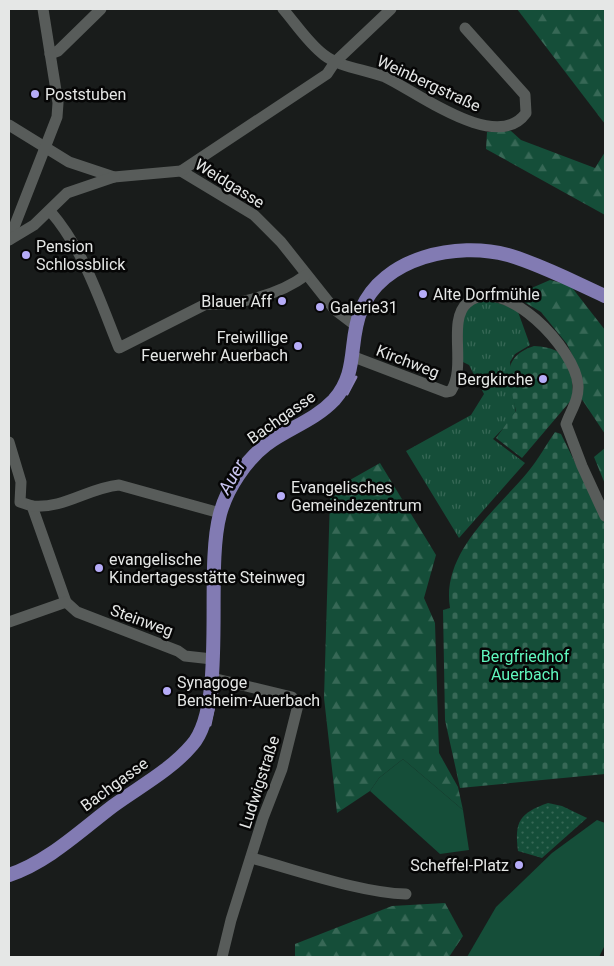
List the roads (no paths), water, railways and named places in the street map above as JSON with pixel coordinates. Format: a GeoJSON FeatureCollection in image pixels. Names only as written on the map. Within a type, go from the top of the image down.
{"type":"FeatureCollection","features":[{"type":"Feature","properties":{"kind":"main road","name":"Bachgasse"},"geometry":{"type":"LineString","coordinates":[[9,875],[42,860],[168,766],[192,745],[205,725],[212,678],[214,559],[220,513],[237,478],[254,457],[268,444],[315,415],[334,400],[346,382],[354,357],[356,326],[370,293],[394,270],[434,255],[458,251],[487,251],[507,255],[605,296]]}},
{"type":"Feature","properties":{"kind":"street"},"geometry":{"type":"LineString","coordinates":[[9,240],[47,148],[57,117],[58,103],[43,9]]}},
{"type":"Feature","properties":{"kind":"street"},"geometry":{"type":"LineString","coordinates":[[50,54],[58,51],[101,9]]}},
{"type":"Feature","properties":{"kind":"street"},"geometry":{"type":"LineString","coordinates":[[283,9],[315,47],[335,62]]}},
{"type":"Feature","properties":{"kind":"street"},"geometry":{"type":"LineString","coordinates":[[181,170],[326,74],[335,62],[391,9]]}},
{"type":"Feature","properties":{"kind":"street","name":"Weinbergstraße"},"geometry":{"type":"LineString","coordinates":[[335,62],[384,77],[475,124],[494,127],[514,124],[526,113],[525,95],[465,28]]}},
{"type":"Feature","properties":{"kind":"street","name":"Weidgasse"},"geometry":{"type":"LineString","coordinates":[[9,125],[69,162],[114,176],[181,170],[254,215],[281,242],[335,310],[356,326]]}},
{"type":"Feature","properties":{"kind":"street"},"geometry":{"type":"LineString","coordinates":[[9,240],[34,225],[66,193],[114,176]]}},
{"type":"Feature","properties":{"kind":"street"},"geometry":{"type":"LineString","coordinates":[[50,211],[65,228],[80,254],[120,348],[206,304],[219,305],[278,290],[294,284],[306,275]]}},
{"type":"Feature","properties":{"kind":"street","name":"Kirchweg"},"geometry":{"type":"LineString","coordinates":[[354,357],[446,392],[451,391],[455,384],[459,357],[458,325],[462,308],[475,298],[483,297],[495,297],[523,307],[567,354],[575,369],[578,384],[577,401],[566,424],[605,516]]}},
{"type":"Feature","properties":{"kind":"street"},"geometry":{"type":"LineString","coordinates":[[9,442],[21,482],[14,501],[32,506],[60,504],[104,487],[119,485],[220,513]]}},
{"type":"Feature","properties":{"kind":"street"},"geometry":{"type":"LineString","coordinates":[[9,622],[66,602],[32,506]]}},
{"type":"Feature","properties":{"kind":"street","name":"Steinweg"},"geometry":{"type":"LineString","coordinates":[[66,602],[77,612],[178,651],[185,656],[212,658]]}},
{"type":"Feature","properties":{"kind":"street","name":"Ludwigstraße"},"geometry":{"type":"LineString","coordinates":[[212,678],[292,697],[297,702],[282,769],[231,920],[222,957]]}},
{"type":"Feature","properties":{"kind":"street"},"geometry":{"type":"LineString","coordinates":[[251,858],[337,881],[393,894],[406,894]]}},
{"type":"Feature","properties":{"kind":"waterway","name":"Auer"},"geometry":{"type":"LineString","coordinates":[[347,394],[356,377]]}},
{"type":"Feature","properties":{"kind":"waterway","name":"Auer"},"geometry":{"type":"LineString","coordinates":[[210,725],[218,687]]}},
{"type":"Feature","properties":{"kind":"place","name":"Poststuben"},"geometry":{"type":"Point","coordinates":[35,94]}},
{"type":"Feature","properties":{"kind":"place","name":"Pension Schlossblick"},"geometry":{"type":"Point","coordinates":[26,255]}},
{"type":"Feature","properties":{"kind":"place","name":"Alte Dorfmühle"},"geometry":{"type":"Point","coordinates":[423,294]}},
{"type":"Feature","properties":{"kind":"place","name":"Blauer Aff"},"geometry":{"type":"Point","coordinates":[282,301]}},
{"type":"Feature","properties":{"kind":"place","name":"Galerie31"},"geometry":{"type":"Point","coordinates":[320,307]}},
{"type":"Feature","properties":{"kind":"place","name":"Freiwillige Feuerwehr Auerbach"},"geometry":{"type":"Point","coordinates":[298,346]}},
{"type":"Feature","properties":{"kind":"place","name":"Bergkirche"},"geometry":{"type":"Point","coordinates":[543,379]}},
{"type":"Feature","properties":{"kind":"place","name":"Evangelisches Gemeindezentrum"},"geometry":{"type":"Point","coordinates":[281,496]}},
{"type":"Feature","properties":{"kind":"place","name":"evangelische Kindertagesstätte Steinweg"},"geometry":{"type":"Point","coordinates":[99,568]}},
{"type":"Feature","properties":{"kind":"place","name":"Synagoge Bensheim-Auerbach"},"geometry":{"type":"Point","coordinates":[167,691]}},
{"type":"Feature","properties":{"kind":"place","name":"Scheffel-Platz"},"geometry":{"type":"Point","coordinates":[519,865]}},
{"type":"Feature","properties":{"kind":"park label","name":"Bergfriedhof Auerbach"},"geometry":{"type":"Point","coordinates":[525,665]}}]}
